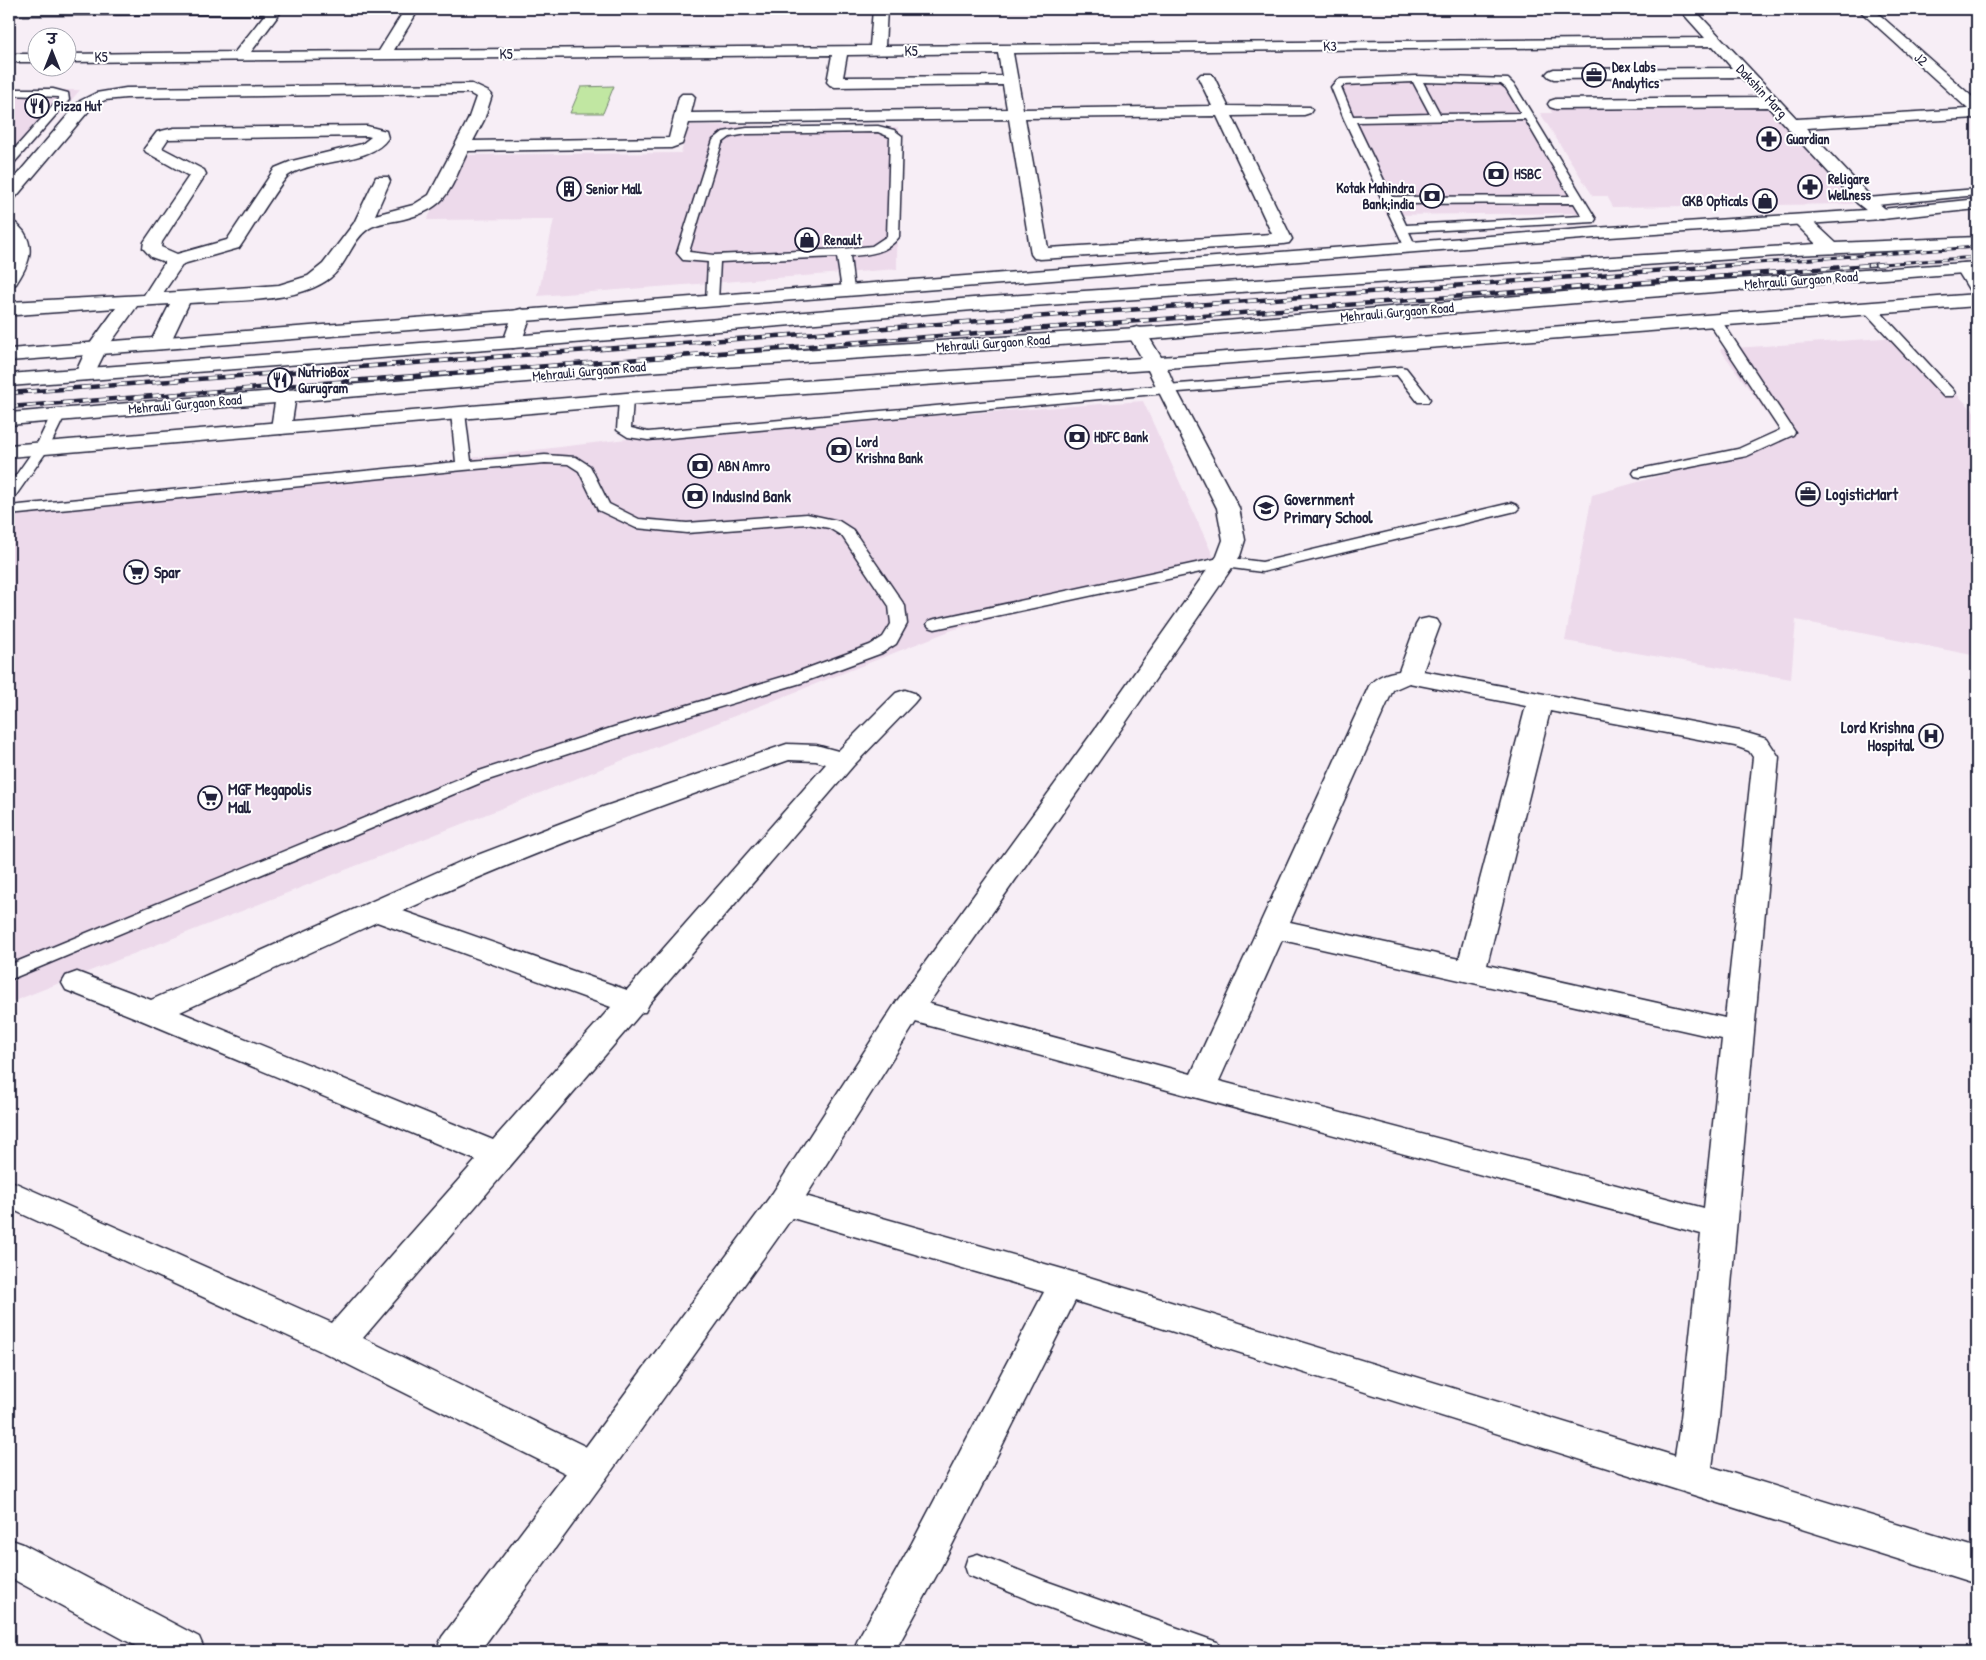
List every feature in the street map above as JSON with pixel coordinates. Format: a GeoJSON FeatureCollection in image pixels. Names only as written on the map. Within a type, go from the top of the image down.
{"type":"FeatureCollection","features":[{"type":"Feature","properties":{"kind":"main road"},"geometry":{"type":"LineString","coordinates":[[9,11],[275,9]]}},
{"type":"Feature","properties":{"kind":"main road"},"geometry":{"type":"LineString","coordinates":[[240,56],[275,9]]}},
{"type":"Feature","properties":{"kind":"main road"},"geometry":{"type":"LineString","coordinates":[[384,55],[412,9]]}},
{"type":"Feature","properties":{"kind":"main road"},"geometry":{"type":"LineString","coordinates":[[877,51],[880,9]]}},
{"type":"Feature","properties":{"kind":"main road","name":"Dakshin Marg"},"geometry":{"type":"LineString","coordinates":[[1686,9],[1792,124],[1867,202],[1882,214]]}},
{"type":"Feature","properties":{"kind":"main road","name":"J2"},"geometry":{"type":"LineString","coordinates":[[1865,9],[1977,109]]}},
{"type":"Feature","properties":{"kind":"main road","name":"K3"},"geometry":{"type":"LineString","coordinates":[[944,51],[1716,42]]}},
{"type":"Feature","properties":{"kind":"main road"},"geometry":{"type":"LineString","coordinates":[[1005,50],[1040,254],[1283,239],[1206,77]]}},
{"type":"Feature","properties":{"kind":"main road","name":"K5"},"geometry":{"type":"LineString","coordinates":[[78,58],[944,51]]}},
{"type":"Feature","properties":{"kind":"main road"},"geometry":{"type":"LineString","coordinates":[[840,52],[835,82],[1010,80]]}},
{"type":"Feature","properties":{"kind":"main road"},"geometry":{"type":"LineString","coordinates":[[9,58],[28,58]]}},
{"type":"Feature","properties":{"kind":"main road"},"geometry":{"type":"LineString","coordinates":[[1554,74],[1744,72]]}},
{"type":"Feature","properties":{"kind":"main road"},"geometry":{"type":"LineString","coordinates":[[9,194],[86,104],[101,96],[126,93],[454,88],[472,90],[484,95],[476,120],[436,198],[428,206],[416,212],[362,225]]}},
{"type":"Feature","properties":{"kind":"main road"},"geometry":{"type":"LineString","coordinates":[[461,146],[660,144],[676,141],[687,97]]}},
{"type":"Feature","properties":{"kind":"main road"},"geometry":{"type":"LineString","coordinates":[[1556,104],[1772,102]]}},
{"type":"Feature","properties":{"kind":"main road"},"geometry":{"type":"LineString","coordinates":[[682,118],[1304,110]]}},
{"type":"Feature","properties":{"kind":"main road"},"geometry":{"type":"LineString","coordinates":[[1792,124],[1977,113]]}},
{"type":"Feature","properties":{"kind":"main road"},"geometry":{"type":"LineString","coordinates":[[150,299],[176,260],[233,244],[281,172],[298,164],[368,148],[380,138],[380,134],[367,131],[174,132],[163,135],[152,149],[198,174],[153,242],[152,248],[157,252],[176,260]]}},
{"type":"Feature","properties":{"kind":"main road"},"geometry":{"type":"LineString","coordinates":[[9,308],[279,291],[308,284],[327,272],[362,225],[382,181]]}},
{"type":"Feature","properties":{"kind":"main road"},"geometry":{"type":"LineString","coordinates":[[9,355],[1410,247],[1592,226],[1801,220],[1977,204]]}},
{"type":"Feature","properties":{"kind":"main road"},"geometry":{"type":"LineString","coordinates":[[1801,220],[1831,248]]}},
{"type":"Feature","properties":{"kind":"main road"},"geometry":{"type":"LineString","coordinates":[[9,225],[21,240],[21,261],[9,280]]}},
{"type":"Feature","properties":{"kind":"main road","name":"Mehrauli Gurgaon Road"},"geometry":{"type":"LineString","coordinates":[[9,380],[513,342],[973,304],[1831,248],[1977,242]]}},
{"type":"Feature","properties":{"kind":"main road"},"geometry":{"type":"LineString","coordinates":[[1598,264],[1622,293]]}},
{"type":"Feature","properties":{"kind":"main road"},"geometry":{"type":"LineString","coordinates":[[1971,268],[1977,287]]}},
{"type":"Feature","properties":{"kind":"main road","name":"Mehrauli Gurgaon Road"},"geometry":{"type":"LineString","coordinates":[[9,418],[657,366],[1137,334],[1622,293],[1971,268]]}},
{"type":"Feature","properties":{"kind":"main road"},"geometry":{"type":"LineString","coordinates":[[160,343],[182,298]]}},
{"type":"Feature","properties":{"kind":"main road"},"geometry":{"type":"LineString","coordinates":[[9,451],[626,399],[1160,376],[1714,320],[1977,300]]}},
{"type":"Feature","properties":{"kind":"main road"},"geometry":{"type":"LineString","coordinates":[[85,374],[97,348],[131,301]]}},
{"type":"Feature","properties":{"kind":"main road"},"geometry":{"type":"LineString","coordinates":[[513,342],[521,315]]}},
{"type":"Feature","properties":{"kind":"main road"},"geometry":{"type":"LineString","coordinates":[[456,1651],[592,1468],[784,1203],[908,1008],[1104,735],[1224,562],[1234,540],[1228,508],[1137,334]]}},
{"type":"Feature","properties":{"kind":"main road"},"geometry":{"type":"LineString","coordinates":[[281,428],[286,396]]}},
{"type":"Feature","properties":{"kind":"main road"},"geometry":{"type":"LineString","coordinates":[[1409,676],[1428,625]]}},
{"type":"Feature","properties":{"kind":"main road"},"geometry":{"type":"LineString","coordinates":[[1200,1088],[1382,686],[1395,678],[1409,676],[1740,739],[1761,736],[1766,757],[1700,1418],[1691,1477]]}},
{"type":"Feature","properties":{"kind":"main road"},"geometry":{"type":"LineString","coordinates":[[338,1342],[498,1156],[634,1004],[844,760],[905,698]]}},
{"type":"Feature","properties":{"kind":"main road"},"geometry":{"type":"LineString","coordinates":[[1470,972],[1540,700]]}},
{"type":"Feature","properties":{"kind":"main road"},"geometry":{"type":"LineString","coordinates":[[152,1012],[472,868],[604,816],[787,752],[816,753],[844,760]]}},
{"type":"Feature","properties":{"kind":"main road"},"geometry":{"type":"LineString","coordinates":[[374,911],[634,1004]]}},
{"type":"Feature","properties":{"kind":"main road"},"geometry":{"type":"LineString","coordinates":[[1273,928],[1739,1032]]}},
{"type":"Feature","properties":{"kind":"main road"},"geometry":{"type":"LineString","coordinates":[[77,983],[152,1012],[498,1156]]}},
{"type":"Feature","properties":{"kind":"main road"},"geometry":{"type":"LineString","coordinates":[[908,1008],[1200,1088],[1719,1225]]}},
{"type":"Feature","properties":{"kind":"main road"},"geometry":{"type":"LineString","coordinates":[[9,1193],[338,1342],[592,1468]]}},
{"type":"Feature","properties":{"kind":"main road"},"geometry":{"type":"LineString","coordinates":[[784,1203],[1066,1284],[1977,1566]]}},
{"type":"Feature","properties":{"kind":"main road"},"geometry":{"type":"LineString","coordinates":[[873,1651],[926,1556],[1066,1284]]}},
{"type":"Feature","properties":{"kind":"main road"},"geometry":{"type":"LineString","coordinates":[[9,1557],[164,1647]]}},
{"type":"Feature","properties":{"kind":"lane"},"geometry":{"type":"LineString","coordinates":[[1416,79],[1436,116]]}},
{"type":"Feature","properties":{"kind":"lane"},"geometry":{"type":"LineString","coordinates":[[1401,229],[1592,226],[1578,199],[1510,86],[1504,81],[1416,79],[1341,82],[1336,87],[1349,119],[1401,229],[1410,247]]}},
{"type":"Feature","properties":{"kind":"lane"},"geometry":{"type":"LineString","coordinates":[[9,92],[53,92],[64,94],[64,100],[9,162]]}},
{"type":"Feature","properties":{"kind":"lane"},"geometry":{"type":"LineString","coordinates":[[1349,119],[1436,116],[1528,116]]}},
{"type":"Feature","properties":{"kind":"lane"},"geometry":{"type":"LineString","coordinates":[[878,129],[890,132],[896,136],[893,237],[888,244],[876,249],[843,253],[714,259],[687,257],[684,253],[718,142],[727,134],[747,131],[878,129]]}},
{"type":"Feature","properties":{"kind":"lane"},"geometry":{"type":"LineString","coordinates":[[1867,202],[1977,192]]}},
{"type":"Feature","properties":{"kind":"lane"},"geometry":{"type":"LineString","coordinates":[[1388,201],[1578,199]]}},
{"type":"Feature","properties":{"kind":"lane"},"geometry":{"type":"LineString","coordinates":[[843,253],[848,290]]}},
{"type":"Feature","properties":{"kind":"lane"},"geometry":{"type":"LineString","coordinates":[[712,301],[714,259]]}},
{"type":"Feature","properties":{"kind":"lane"},"geometry":{"type":"LineString","coordinates":[[1869,308],[1948,393]]}},
{"type":"Feature","properties":{"kind":"lane"},"geometry":{"type":"LineString","coordinates":[[1640,473],[1742,453],[1788,432],[1714,320]]}},
{"type":"Feature","properties":{"kind":"lane"},"geometry":{"type":"LineString","coordinates":[[626,399],[624,430],[633,434],[648,436],[1160,376],[1401,371],[1423,399]]}},
{"type":"Feature","properties":{"kind":"lane"},"geometry":{"type":"LineString","coordinates":[[458,413],[464,466]]}},
{"type":"Feature","properties":{"kind":"lane"},"geometry":{"type":"LineString","coordinates":[[9,495],[42,448],[58,414]]}},
{"type":"Feature","properties":{"kind":"lane"},"geometry":{"type":"LineString","coordinates":[[9,510],[464,466],[544,459],[571,460],[586,469],[603,507],[636,523],[687,528],[807,519],[834,524],[848,533],[897,606],[899,624],[890,640],[876,650],[795,680],[623,730],[479,776],[9,973]]}},
{"type":"Feature","properties":{"kind":"lane"},"geometry":{"type":"LineString","coordinates":[[935,624],[1224,562],[1262,567],[1511,508]]}},
{"type":"Feature","properties":{"kind":"lane"},"geometry":{"type":"LineString","coordinates":[[978,1566],[1039,1591],[1207,1651]]}},
{"type":"Feature","properties":{"kind":"shaded area"},"geometry":{"type":"Polygon","coordinates":[[[1508,81],[1589,213],[1386,215],[1330,82],[1508,81]]]}},
{"type":"Feature","properties":{"kind":"shaded area"},"geometry":{"type":"Polygon","coordinates":[[[9,90],[80,90],[9,172],[9,90]]]}},
{"type":"Feature","properties":{"kind":"shaded area"},"geometry":{"type":"Polygon","coordinates":[[[1772,108],[1854,204],[1613,207],[1607,196],[1593,196],[1540,113],[1552,113],[1550,109],[1772,108]]]}},
{"type":"Feature","properties":{"kind":"shaded area"},"geometry":{"type":"Polygon","coordinates":[[[689,125],[898,127],[897,269],[538,296],[554,219],[427,220],[459,155],[681,153],[689,125]]]}},
{"type":"Feature","properties":{"kind":"shaded area"},"geometry":{"type":"Polygon","coordinates":[[[1898,337],[1977,414],[1977,656],[1796,620],[1791,679],[1565,641],[1592,495],[1786,440],[1720,349],[1898,337]]]}},
{"type":"Feature","properties":{"kind":"shaded area"},"geometry":{"type":"Polygon","coordinates":[[[1143,401],[1215,560],[952,630],[9,1003],[9,514],[643,437],[1143,401]]]}},
{"type":"Feature","properties":{"kind":"green space"},"geometry":{"type":"Polygon","coordinates":[[[614,86],[603,113],[570,113],[581,87],[614,86]]]}},
{"type":"Feature","properties":{"kind":"railway"},"geometry":{"type":"LineString","coordinates":[[1730,265],[1977,247]]}},
{"type":"Feature","properties":{"kind":"railway"},"geometry":{"type":"LineString","coordinates":[[1868,265],[1977,257]]}},
{"type":"Feature","properties":{"kind":"railway"},"geometry":{"type":"LineString","coordinates":[[9,393],[1747,264]]}},
{"type":"Feature","properties":{"kind":"railway"},"geometry":{"type":"LineString","coordinates":[[9,407],[1884,264]]}},
{"type":"Feature","properties":{"kind":"place","name":"Dex Labs Analytics"},"geometry":{"type":"Point","coordinates":[1594,75]}},
{"type":"Feature","properties":{"kind":"place","name":"Pizza Hut"},"geometry":{"type":"Point","coordinates":[37,106]}},
{"type":"Feature","properties":{"kind":"place","name":"Guardian"},"geometry":{"type":"Point","coordinates":[1769,139]}},
{"type":"Feature","properties":{"kind":"place","name":"HSBC"},"geometry":{"type":"Point","coordinates":[1496,174]}},
{"type":"Feature","properties":{"kind":"place","name":"Religare Wellness"},"geometry":{"type":"Point","coordinates":[1810,187]}},
{"type":"Feature","properties":{"kind":"place","name":"Senior Mall"},"geometry":{"type":"Point","coordinates":[569,189]}},
{"type":"Feature","properties":{"kind":"place","name":"Kotak Mahindra Bank;india"},"geometry":{"type":"Point","coordinates":[1432,196]}},
{"type":"Feature","properties":{"kind":"place","name":"GKB Opticals"},"geometry":{"type":"Point","coordinates":[1765,201]}},
{"type":"Feature","properties":{"kind":"place","name":"Renault"},"geometry":{"type":"Point","coordinates":[807,240]}},
{"type":"Feature","properties":{"kind":"place","name":"NutrioBox Gurugram"},"geometry":{"type":"Point","coordinates":[280,380]}},
{"type":"Feature","properties":{"kind":"place","name":"HDFC Bank"},"geometry":{"type":"Point","coordinates":[1077,437]}},
{"type":"Feature","properties":{"kind":"place","name":"Lord Krishna Bank"},"geometry":{"type":"Point","coordinates":[839,450]}},
{"type":"Feature","properties":{"kind":"place","name":"ABN Amro"},"geometry":{"type":"Point","coordinates":[700,466]}},
{"type":"Feature","properties":{"kind":"place","name":"LogisticMart"},"geometry":{"type":"Point","coordinates":[1808,494]}},
{"type":"Feature","properties":{"kind":"place","name":"IndusInd Bank"},"geometry":{"type":"Point","coordinates":[695,496]}},
{"type":"Feature","properties":{"kind":"place","name":"Government Primary School"},"geometry":{"type":"Point","coordinates":[1266,508]}},
{"type":"Feature","properties":{"kind":"place","name":"Spar"},"geometry":{"type":"Point","coordinates":[136,572]}},
{"type":"Feature","properties":{"kind":"place","name":"Lord Krishna Hospital"},"geometry":{"type":"Point","coordinates":[1931,736]}},
{"type":"Feature","properties":{"kind":"place","name":"MGF Megapolis Mall"},"geometry":{"type":"Point","coordinates":[210,798]}}]}
